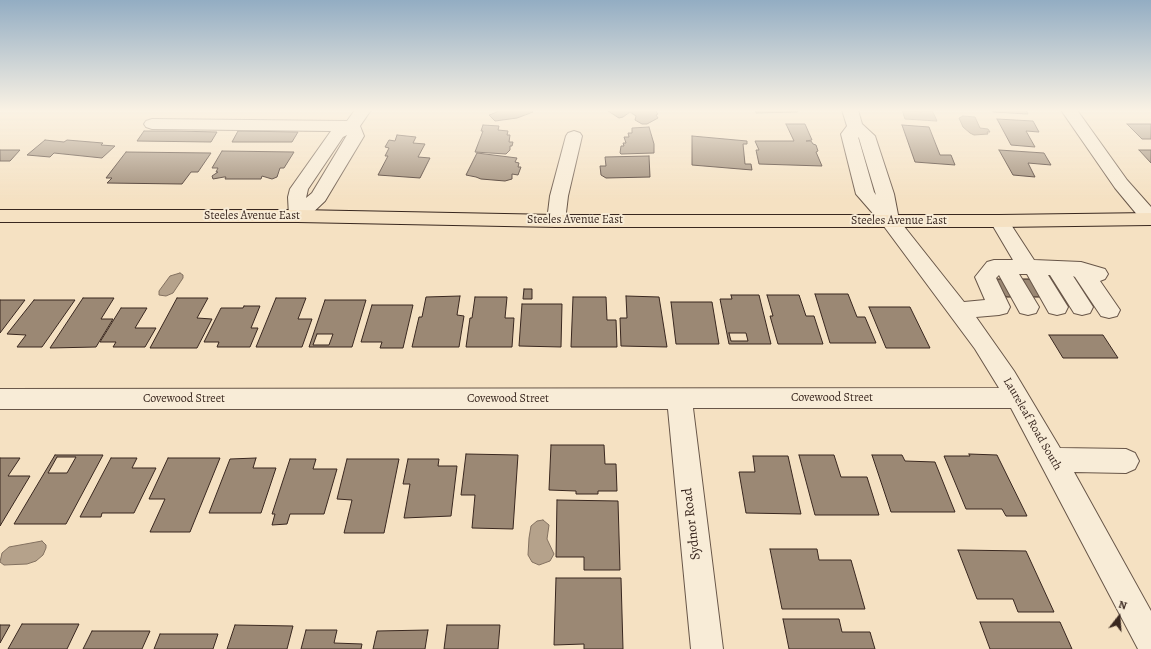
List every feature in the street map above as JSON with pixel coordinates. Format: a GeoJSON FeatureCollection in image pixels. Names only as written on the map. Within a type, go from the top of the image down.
{"type":"FeatureCollection","features":[{"type":"Feature","properties":{"kind":"main road","name":"Steeles Avenue East"},"geometry":{"type":"LineString","coordinates":[[0,216],[298,216],[556,221],[999,221],[1151,219]]}},
{"type":"Feature","properties":{"kind":"street"},"geometry":{"type":"LineString","coordinates":[[298,216],[319,197],[353,140]]}},
{"type":"Feature","properties":{"kind":"street"},"geometry":{"type":"LineString","coordinates":[[556,221],[559,196],[573,140]]}},
{"type":"Feature","properties":{"kind":"street","name":"Laureleaf Road South"},"geometry":{"type":"LineString","coordinates":[[851,140],[865,194],[890,221],[983,343],[1053,460],[1151,642]]}},
{"type":"Feature","properties":{"kind":"street"},"geometry":{"type":"LineString","coordinates":[[1090,140],[1121,184],[1151,219]]}},
{"type":"Feature","properties":{"kind":"street"},"geometry":{"type":"LineString","coordinates":[[999,221],[1043,268],[1063,307]]}},
{"type":"Feature","properties":{"kind":"street"},"geometry":{"type":"LineString","coordinates":[[958,311],[999,306],[985,277],[1043,268]]}},
{"type":"Feature","properties":{"kind":"street"},"geometry":{"type":"LineString","coordinates":[[1043,268],[1063,307]]}},
{"type":"Feature","properties":{"kind":"street"},"geometry":{"type":"LineString","coordinates":[[1043,268],[1063,307]]}},
{"type":"Feature","properties":{"kind":"street","name":"Covewood Street"},"geometry":{"type":"LineString","coordinates":[[0,399],[1017,398]]}},
{"type":"Feature","properties":{"kind":"street","name":"Sydnor Road"},"geometry":{"type":"LineString","coordinates":[[680,399],[682,433],[707,649]]}},
{"type":"Feature","properties":{"kind":"street"},"geometry":{"type":"LineString","coordinates":[[1053,460],[1126,461]]}},
{"type":"Feature","properties":{"kind":"shaded area"},"geometry":{"type":"Polygon","coordinates":[[[180,273],[183,275],[183,278],[173,293],[166,296],[159,295],[159,291],[170,276],[180,273]]]}},
{"type":"Feature","properties":{"kind":"shaded area"},"geometry":{"type":"Polygon","coordinates":[[[543,520],[549,525],[547,539],[554,554],[550,561],[539,565],[532,562],[528,555],[529,538],[531,526],[537,521],[543,520]]]}},
{"type":"Feature","properties":{"kind":"shaded area"},"geometry":{"type":"Polygon","coordinates":[[[42,541],[46,545],[46,548],[43,555],[36,561],[27,564],[4,565],[0,562],[2,553],[9,547],[42,541]]]}},
{"type":"Feature","properties":{"kind":"building"},"geometry":{"type":"Polygon","coordinates":[[[45,140],[64,142],[70,140],[103,143],[101,145],[115,146],[102,158],[54,153],[50,157],[27,155],[45,140]]]}},
{"type":"Feature","properties":{"kind":"building"},"geometry":{"type":"Polygon","coordinates":[[[137,140],[212,140],[211,142],[137,140]]]}},
{"type":"Feature","properties":{"kind":"building"},"geometry":{"type":"Polygon","coordinates":[[[233,140],[293,140],[292,142],[232,142],[233,140]]]}},
{"type":"Feature","properties":{"kind":"building"},"geometry":{"type":"Polygon","coordinates":[[[389,140],[414,140],[413,143],[425,144],[418,157],[430,158],[420,178],[378,175],[388,156],[385,156],[389,148],[385,147],[389,140]]]}},
{"type":"Feature","properties":{"kind":"building"},"geometry":{"type":"Polygon","coordinates":[[[479,140],[509,140],[509,142],[513,142],[512,146],[510,146],[510,150],[506,154],[475,152],[479,140]]]}},
{"type":"Feature","properties":{"kind":"building"},"geometry":{"type":"Polygon","coordinates":[[[625,140],[653,140],[654,153],[621,154],[621,146],[624,146],[623,143],[626,143],[625,140]]]}},
{"type":"Feature","properties":{"kind":"building"},"geometry":{"type":"Polygon","coordinates":[[[692,140],[739,140],[747,141],[747,144],[743,144],[745,164],[751,164],[752,170],[692,165],[692,140]]]}},
{"type":"Feature","properties":{"kind":"building"},"geometry":{"type":"Polygon","coordinates":[[[810,140],[806,141],[811,141],[816,145],[818,151],[816,152],[822,166],[759,164],[756,150],[759,150],[755,141],[810,140]]]}},
{"type":"Feature","properties":{"kind":"building"},"geometry":{"type":"Polygon","coordinates":[[[907,140],[934,140],[940,155],[951,155],[955,165],[915,162],[907,140]]]}},
{"type":"Feature","properties":{"kind":"building"},"geometry":{"type":"Polygon","coordinates":[[[1008,140],[1031,140],[1035,147],[1011,145],[1008,140]]]}},
{"type":"Feature","properties":{"kind":"building"},"geometry":{"type":"Polygon","coordinates":[[[0,150],[20,150],[10,161],[0,161],[0,150]]]}},
{"type":"Feature","properties":{"kind":"building"},"geometry":{"type":"Polygon","coordinates":[[[999,150],[1044,153],[1051,165],[1028,163],[1035,177],[1013,175],[999,150]]]}},
{"type":"Feature","properties":{"kind":"building"},"geometry":{"type":"Polygon","coordinates":[[[1139,150],[1151,150],[1151,163],[1139,150]]]}},
{"type":"Feature","properties":{"kind":"building"},"geometry":{"type":"Polygon","coordinates":[[[222,151],[294,152],[284,168],[280,168],[277,177],[272,179],[262,176],[261,179],[225,179],[226,177],[224,177],[213,179],[212,176],[218,172],[216,172],[218,168],[212,168],[222,151]]]}},
{"type":"Feature","properties":{"kind":"building"},"geometry":{"type":"Polygon","coordinates":[[[126,152],[211,153],[198,172],[191,172],[182,184],[107,183],[112,178],[106,178],[126,152]]]}},
{"type":"Feature","properties":{"kind":"building"},"geometry":{"type":"Polygon","coordinates":[[[477,153],[517,158],[515,162],[519,163],[518,167],[521,167],[518,175],[512,174],[512,179],[505,181],[481,179],[466,175],[477,153]]]}},
{"type":"Feature","properties":{"kind":"building"},"geometry":{"type":"Polygon","coordinates":[[[649,156],[650,177],[606,178],[601,175],[600,166],[606,166],[605,157],[649,156]]]}},
{"type":"Feature","properties":{"kind":"building"},"geometry":{"type":"Polygon","coordinates":[[[995,279],[1095,279],[1109,297],[1006,297],[995,279]]]}},
{"type":"Feature","properties":{"kind":"building"},"geometry":{"type":"Polygon","coordinates":[[[524,289],[532,289],[532,299],[523,299],[524,289]]]}},
{"type":"Feature","properties":{"kind":"building"},"geometry":{"type":"Polygon","coordinates":[[[815,294],[848,294],[857,317],[865,317],[876,343],[830,343],[815,294]]]}},
{"type":"Feature","properties":{"kind":"building"},"geometry":{"type":"Polygon","coordinates":[[[731,295],[759,295],[771,344],[729,344],[720,299],[732,299],[731,295]],[[729,333],[731,341],[748,341],[746,333],[729,333]]]}},
{"type":"Feature","properties":{"kind":"building"},"geometry":{"type":"Polygon","coordinates":[[[767,295],[799,295],[806,316],[814,316],[823,344],[778,344],[770,316],[773,316],[767,295]]]}},
{"type":"Feature","properties":{"kind":"building"},"geometry":{"type":"Polygon","coordinates":[[[460,296],[457,315],[464,316],[459,347],[412,347],[419,317],[422,317],[426,297],[460,296]]]}},
{"type":"Feature","properties":{"kind":"building"},"geometry":{"type":"Polygon","coordinates":[[[626,296],[659,297],[667,347],[621,346],[620,318],[627,318],[626,296]]]}},
{"type":"Feature","properties":{"kind":"building"},"geometry":{"type":"Polygon","coordinates":[[[475,297],[507,297],[505,318],[514,318],[512,347],[466,347],[470,318],[472,318],[475,297]]]}},
{"type":"Feature","properties":{"kind":"building"},"geometry":{"type":"Polygon","coordinates":[[[573,297],[606,297],[607,320],[616,320],[617,347],[571,347],[573,297]]]}},
{"type":"Feature","properties":{"kind":"building"},"geometry":{"type":"Polygon","coordinates":[[[83,298],[114,298],[101,319],[113,319],[96,347],[50,348],[83,298]]]}},
{"type":"Feature","properties":{"kind":"building"},"geometry":{"type":"Polygon","coordinates":[[[177,298],[208,298],[197,318],[212,319],[197,348],[150,348],[177,298]]]}},
{"type":"Feature","properties":{"kind":"building"},"geometry":{"type":"Polygon","coordinates":[[[276,298],[306,298],[298,319],[312,319],[302,347],[256,347],[276,298]]]}},
{"type":"Feature","properties":{"kind":"building"},"geometry":{"type":"Polygon","coordinates":[[[0,300],[25,300],[0,333],[0,300]]]}},
{"type":"Feature","properties":{"kind":"building"},"geometry":{"type":"Polygon","coordinates":[[[34,300],[75,300],[42,347],[17,347],[26,335],[7,334],[34,300]]]}},
{"type":"Feature","properties":{"kind":"building"},"geometry":{"type":"Polygon","coordinates":[[[325,300],[366,300],[352,347],[309,347],[325,300]],[[317,334],[313,345],[329,345],[333,334],[317,334]]]}},
{"type":"Feature","properties":{"kind":"building"},"geometry":{"type":"Polygon","coordinates":[[[671,302],[712,302],[719,344],[676,344],[671,302]]]}},
{"type":"Feature","properties":{"kind":"building"},"geometry":{"type":"Polygon","coordinates":[[[522,304],[562,304],[561,347],[519,346],[522,304]]]}},
{"type":"Feature","properties":{"kind":"building"},"geometry":{"type":"Polygon","coordinates":[[[372,305],[413,305],[403,348],[380,348],[382,342],[361,342],[372,305]]]}},
{"type":"Feature","properties":{"kind":"building"},"geometry":{"type":"Polygon","coordinates":[[[244,306],[260,306],[251,328],[258,328],[250,347],[217,347],[219,342],[204,342],[221,308],[243,308],[244,306]]]}},
{"type":"Feature","properties":{"kind":"building"},"geometry":{"type":"Polygon","coordinates":[[[869,307],[910,307],[930,348],[886,348],[869,307]]]}},
{"type":"Feature","properties":{"kind":"building"},"geometry":{"type":"Polygon","coordinates":[[[121,308],[147,308],[135,328],[156,328],[145,347],[113,347],[116,342],[100,342],[121,308]]]}},
{"type":"Feature","properties":{"kind":"building"},"geometry":{"type":"Polygon","coordinates":[[[1049,335],[1103,335],[1118,358],[1063,358],[1049,335]]]}},
{"type":"Feature","properties":{"kind":"building"},"geometry":{"type":"Polygon","coordinates":[[[551,445],[604,445],[605,464],[616,464],[617,491],[598,491],[598,494],[576,494],[576,491],[549,490],[551,445]]]}},
{"type":"Feature","properties":{"kind":"building"},"geometry":{"type":"Polygon","coordinates":[[[466,454],[518,455],[513,529],[472,528],[475,495],[461,495],[466,454]]]}},
{"type":"Feature","properties":{"kind":"building"},"geometry":{"type":"Polygon","coordinates":[[[969,454],[997,455],[1027,516],[1006,516],[1002,509],[966,509],[944,456],[970,456],[969,454]]]}},
{"type":"Feature","properties":{"kind":"building"},"geometry":{"type":"Polygon","coordinates":[[[55,455],[103,455],[66,524],[14,524],[55,455]],[[57,457],[48,473],[67,473],[76,457],[57,457]]]}},
{"type":"Feature","properties":{"kind":"building"},"geometry":{"type":"Polygon","coordinates":[[[799,455],[834,455],[841,477],[867,477],[879,515],[815,515],[799,455]]]}},
{"type":"Feature","properties":{"kind":"building"},"geometry":{"type":"Polygon","coordinates":[[[872,455],[902,455],[905,461],[935,462],[955,512],[891,512],[872,455]]]}},
{"type":"Feature","properties":{"kind":"building"},"geometry":{"type":"Polygon","coordinates":[[[753,456],[788,456],[801,514],[746,513],[739,472],[755,472],[753,456]]]}},
{"type":"Feature","properties":{"kind":"building"},"geometry":{"type":"Polygon","coordinates":[[[0,458],[20,458],[8,476],[30,476],[0,526],[0,458]]]}},
{"type":"Feature","properties":{"kind":"building"},"geometry":{"type":"Polygon","coordinates":[[[111,458],[137,458],[132,468],[156,468],[134,513],[102,513],[101,517],[80,517],[111,458]]]}},
{"type":"Feature","properties":{"kind":"building"},"geometry":{"type":"Polygon","coordinates":[[[168,458],[220,458],[190,532],[150,532],[165,499],[149,499],[168,458]]]}},
{"type":"Feature","properties":{"kind":"building"},"geometry":{"type":"Polygon","coordinates":[[[256,458],[253,468],[276,468],[261,513],[209,513],[230,459],[256,458]]]}},
{"type":"Feature","properties":{"kind":"building"},"geometry":{"type":"Polygon","coordinates":[[[290,459],[316,459],[313,469],[337,469],[324,514],[290,514],[287,524],[272,525],[275,514],[272,514],[290,459]]]}},
{"type":"Feature","properties":{"kind":"building"},"geometry":{"type":"Polygon","coordinates":[[[347,459],[399,459],[384,533],[344,533],[352,500],[337,499],[347,459]]]}},
{"type":"Feature","properties":{"kind":"building"},"geometry":{"type":"Polygon","coordinates":[[[408,459],[439,459],[438,466],[457,466],[451,516],[404,518],[410,484],[403,484],[408,459]]]}},
{"type":"Feature","properties":{"kind":"building"},"geometry":{"type":"Polygon","coordinates":[[[557,500],[618,501],[620,570],[584,570],[584,557],[556,557],[557,500]]]}},
{"type":"Feature","properties":{"kind":"building"},"geometry":{"type":"Polygon","coordinates":[[[770,549],[817,549],[819,560],[851,560],[865,609],[782,609],[770,549]]]}},
{"type":"Feature","properties":{"kind":"building"},"geometry":{"type":"Polygon","coordinates":[[[958,550],[1026,551],[1054,612],[1018,612],[1013,599],[977,599],[958,550]]]}},
{"type":"Feature","properties":{"kind":"building"},"geometry":{"type":"Polygon","coordinates":[[[556,578],[621,578],[623,649],[584,649],[584,644],[554,645],[556,578]]]}},
{"type":"Feature","properties":{"kind":"building"},"geometry":{"type":"Polygon","coordinates":[[[783,619],[839,619],[842,632],[870,632],[875,649],[789,649],[783,619]]]}},
{"type":"Feature","properties":{"kind":"building"},"geometry":{"type":"Polygon","coordinates":[[[980,622],[1060,622],[1072,649],[990,649],[980,622]]]}},
{"type":"Feature","properties":{"kind":"building"},"geometry":{"type":"Polygon","coordinates":[[[22,624],[79,624],[67,649],[8,649],[22,624]]]}},
{"type":"Feature","properties":{"kind":"building"},"geometry":{"type":"Polygon","coordinates":[[[0,625],[10,625],[0,643],[0,625]]]}},
{"type":"Feature","properties":{"kind":"building"},"geometry":{"type":"Polygon","coordinates":[[[235,625],[293,626],[287,649],[227,649],[235,625]]]}},
{"type":"Feature","properties":{"kind":"building"},"geometry":{"type":"Polygon","coordinates":[[[447,625],[500,625],[498,649],[444,649],[447,625]]]}},
{"type":"Feature","properties":{"kind":"building"},"geometry":{"type":"Polygon","coordinates":[[[306,630],[337,630],[334,643],[362,644],[361,649],[301,649],[306,630]]]}},
{"type":"Feature","properties":{"kind":"building"},"geometry":{"type":"Polygon","coordinates":[[[428,630],[425,649],[373,649],[377,631],[428,630]]]}},
{"type":"Feature","properties":{"kind":"building"},"geometry":{"type":"Polygon","coordinates":[[[92,631],[150,631],[142,649],[83,649],[92,631]]]}},
{"type":"Feature","properties":{"kind":"building"},"geometry":{"type":"Polygon","coordinates":[[[160,634],[218,634],[213,649],[154,649],[160,634]]]}}]}
